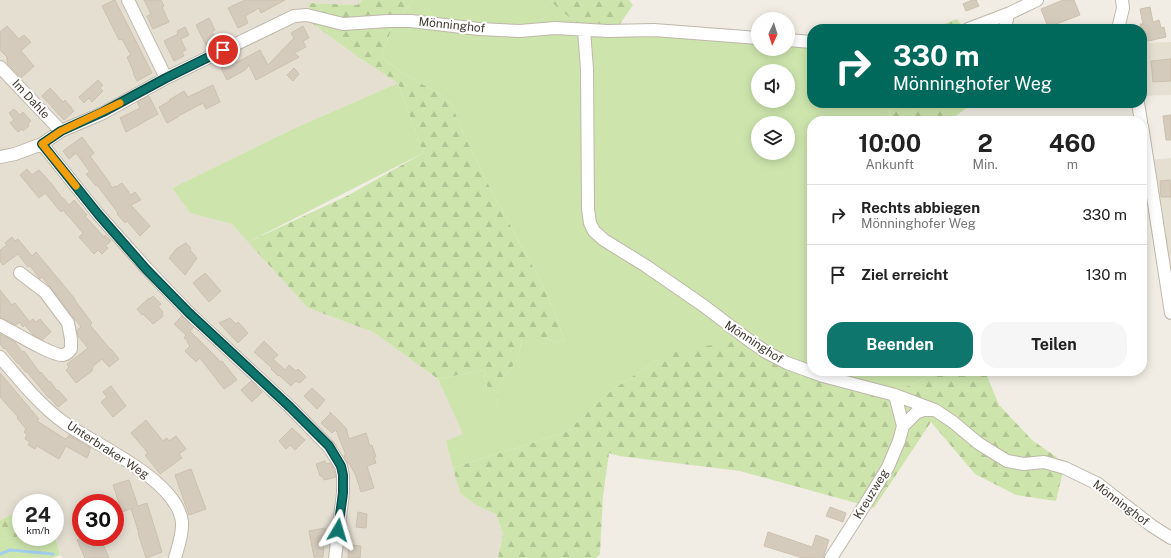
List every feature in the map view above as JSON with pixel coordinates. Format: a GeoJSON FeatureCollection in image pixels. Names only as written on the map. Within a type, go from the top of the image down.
{"type":"FeatureCollection","features":[{"type":"Feature","properties":{"kind":"street"},"geometry":{"type":"LineString","coordinates":[[128,0],[166,78]]}},
{"type":"Feature","properties":{"kind":"street"},"geometry":{"type":"LineString","coordinates":[[981,24],[1008,14],[1037,0]]}},
{"type":"Feature","properties":{"kind":"street"},"geometry":{"type":"LineString","coordinates":[[1119,24],[1123,8],[1122,0]]}},
{"type":"Feature","properties":{"kind":"street"},"geometry":{"type":"LineString","coordinates":[[1006,24],[1008,14]]}},
{"type":"Feature","properties":{"kind":"street","name":"Mönninghof"},"geometry":{"type":"LineString","coordinates":[[0,157],[15,154],[42,144],[61,131],[103,112],[166,78],[294,16],[307,15],[343,24],[403,21],[479,29],[520,30],[555,28],[608,31],[654,30],[751,37]]}},
{"type":"Feature","properties":{"kind":"street","name":"Mönninghof"},"geometry":{"type":"LineString","coordinates":[[584,30],[587,69],[588,209],[590,223],[594,231],[604,240],[646,266],[704,306],[750,342],[787,363],[807,370]]}},
{"type":"Feature","properties":{"kind":"street"},"geometry":{"type":"LineString","coordinates":[[795,41],[807,42]]}},
{"type":"Feature","properties":{"kind":"street","name":"Im Dahle"},"geometry":{"type":"LineString","coordinates":[[0,67],[61,131]]}},
{"type":"Feature","properties":{"kind":"street"},"geometry":{"type":"LineString","coordinates":[[42,144],[98,214],[146,269],[189,313],[290,407],[329,446],[341,466],[343,475],[343,493],[335,558]]}},
{"type":"Feature","properties":{"kind":"street"},"geometry":{"type":"LineString","coordinates":[[1147,158],[1171,313]]}},
{"type":"Feature","properties":{"kind":"street"},"geometry":{"type":"LineString","coordinates":[[0,325],[49,351],[62,355],[67,354],[71,349],[68,323],[45,292],[20,273]]}},
{"type":"Feature","properties":{"kind":"street","name":"Unterbraker Weg"},"geometry":{"type":"LineString","coordinates":[[0,357],[43,407],[66,424],[136,466],[158,484],[170,497],[177,507],[182,523],[181,535],[175,558]]}},
{"type":"Feature","properties":{"kind":"street","name":"Mönninghof"},"geometry":{"type":"LineString","coordinates":[[823,376],[895,395],[935,410],[953,422],[978,443],[1007,461],[1024,464],[1044,462],[1065,468],[1098,484],[1152,526],[1171,538]]}},
{"type":"Feature","properties":{"kind":"street"},"geometry":{"type":"LineString","coordinates":[[895,395],[903,426]]}},
{"type":"Feature","properties":{"kind":"street"},"geometry":{"type":"LineString","coordinates":[[903,426],[916,413],[924,410],[935,410]]}},
{"type":"Feature","properties":{"kind":"street","name":"Kreuzweg"},"geometry":{"type":"LineString","coordinates":[[831,558],[888,467],[899,441],[903,426]]}},
{"type":"Feature","properties":{"kind":"shaded area"},"geometry":{"type":"Polygon","coordinates":[[[0,0],[362,0],[357,5],[308,3],[313,24],[358,57],[398,83],[291,130],[172,188],[190,213],[232,224],[308,308],[373,332],[438,379],[464,434],[446,442],[460,493],[474,504],[496,514],[503,534],[498,558],[63,558],[60,555],[58,546],[64,546],[64,494],[12,494],[12,514],[0,520],[0,0]]]}},
{"type":"Feature","properties":{"kind":"shaded area"},"geometry":{"type":"Polygon","coordinates":[[[1171,42],[1171,95],[1147,96],[1147,43],[1171,42]]]}},
{"type":"Feature","properties":{"kind":"shaded area"},"geometry":{"type":"Polygon","coordinates":[[[1171,158],[1171,264],[1168,264],[1149,160],[1171,158]]]}},
{"type":"Feature","properties":{"kind":"green space"},"geometry":{"type":"Polygon","coordinates":[[[362,0],[414,0],[393,25],[381,57],[404,74],[440,94],[452,105],[463,133],[491,190],[538,276],[555,313],[564,340],[558,342],[541,338],[522,338],[518,359],[497,388],[498,409],[483,377],[486,375],[484,370],[438,379],[373,332],[308,308],[248,242],[349,195],[423,153],[398,83],[358,57],[313,24],[308,3],[357,5],[362,0]]]}},
{"type":"Feature","properties":{"kind":"green space"},"geometry":{"type":"Polygon","coordinates":[[[414,0],[549,0],[567,15],[643,35],[751,43],[751,56],[795,56],[795,46],[807,47],[807,108],[887,108],[891,116],[807,116],[807,369],[657,360],[612,390],[566,432],[453,468],[446,441],[463,434],[438,379],[484,370],[486,375],[483,377],[498,408],[497,388],[518,359],[522,338],[541,338],[558,342],[564,340],[555,313],[538,276],[491,190],[463,133],[452,105],[440,94],[404,74],[381,57],[393,25],[414,0]]]}},
{"type":"Feature","properties":{"kind":"green space"},"geometry":{"type":"Polygon","coordinates":[[[549,0],[629,0],[633,5],[620,24],[606,26],[590,35],[549,0]]]}},
{"type":"Feature","properties":{"kind":"green space"},"geometry":{"type":"Polygon","coordinates":[[[957,19],[960,24],[944,24],[957,19]]]}},
{"type":"Feature","properties":{"kind":"green space"},"geometry":{"type":"Polygon","coordinates":[[[398,83],[423,153],[248,242],[232,224],[190,213],[172,188],[293,129],[398,83]]]}},
{"type":"Feature","properties":{"kind":"green space"},"geometry":{"type":"Polygon","coordinates":[[[887,108],[966,108],[956,116],[891,116],[887,108]]]}},
{"type":"Feature","properties":{"kind":"green space"},"geometry":{"type":"Polygon","coordinates":[[[750,339],[778,357],[807,365],[807,376],[843,376],[891,390],[909,386],[929,376],[987,376],[999,405],[1032,440],[1072,468],[1063,471],[1056,501],[1016,495],[975,474],[931,422],[874,508],[740,471],[619,456],[609,453],[603,496],[600,554],[596,558],[498,558],[503,534],[496,514],[474,504],[460,493],[453,468],[566,432],[612,390],[657,360],[681,350],[750,339]]]}},
{"type":"Feature","properties":{"kind":"green space"},"geometry":{"type":"Polygon","coordinates":[[[838,376],[929,376],[909,386],[891,390],[838,376]]]}},
{"type":"Feature","properties":{"kind":"green space"},"geometry":{"type":"Polygon","coordinates":[[[12,514],[12,538],[0,540],[0,520],[12,514]]]}},
{"type":"Feature","properties":{"kind":"green space"},"geometry":{"type":"Polygon","coordinates":[[[12,538],[12,546],[58,546],[60,555],[52,558],[0,558],[0,540],[12,538]]]}},
{"type":"Feature","properties":{"kind":"building"},"geometry":{"type":"Polygon","coordinates":[[[114,0],[152,73],[137,81],[127,57],[131,55],[122,39],[119,40],[102,6],[114,0]]]}},
{"type":"Feature","properties":{"kind":"building"},"geometry":{"type":"Polygon","coordinates":[[[144,0],[161,0],[164,6],[162,7],[169,22],[153,29],[147,16],[151,14],[144,0]]]}},
{"type":"Feature","properties":{"kind":"building"},"geometry":{"type":"Polygon","coordinates":[[[245,0],[285,0],[261,13],[259,8],[245,16],[248,23],[238,28],[228,8],[245,0]]]}},
{"type":"Feature","properties":{"kind":"building"},"geometry":{"type":"Polygon","coordinates":[[[976,0],[979,6],[966,11],[963,4],[976,0]]]}},
{"type":"Feature","properties":{"kind":"building"},"geometry":{"type":"Polygon","coordinates":[[[1063,0],[1074,0],[1080,15],[1056,24],[1047,24],[1041,9],[1063,0]]]}},
{"type":"Feature","properties":{"kind":"building"},"geometry":{"type":"Polygon","coordinates":[[[1150,7],[1153,22],[1159,20],[1161,28],[1164,27],[1166,37],[1147,41],[1147,24],[1143,24],[1140,9],[1150,7]]]}},
{"type":"Feature","properties":{"kind":"building"},"geometry":{"type":"Polygon","coordinates":[[[209,18],[215,30],[212,32],[216,39],[206,45],[196,25],[209,18]]]}},
{"type":"Feature","properties":{"kind":"building"},"geometry":{"type":"Polygon","coordinates":[[[7,26],[19,39],[24,35],[31,42],[21,51],[34,66],[21,78],[7,63],[7,57],[0,50],[0,32],[7,26]]]}},
{"type":"Feature","properties":{"kind":"building"},"geometry":{"type":"Polygon","coordinates":[[[303,26],[309,38],[303,41],[306,47],[294,53],[299,57],[256,80],[249,65],[245,70],[227,80],[221,68],[223,65],[231,61],[235,61],[236,63],[260,50],[268,65],[294,38],[291,33],[303,26]]]}},
{"type":"Feature","properties":{"kind":"building"},"geometry":{"type":"Polygon","coordinates":[[[185,27],[189,35],[181,39],[180,38],[186,50],[182,52],[184,56],[174,61],[164,41],[178,34],[177,31],[185,27]]]}},
{"type":"Feature","properties":{"kind":"building"},"geometry":{"type":"Polygon","coordinates":[[[1171,59],[1171,81],[1153,82],[1151,61],[1171,59]]]}},
{"type":"Feature","properties":{"kind":"building"},"geometry":{"type":"Polygon","coordinates":[[[294,68],[299,74],[293,81],[287,75],[294,68]]]}},
{"type":"Feature","properties":{"kind":"building"},"geometry":{"type":"Polygon","coordinates":[[[98,80],[103,85],[100,88],[103,91],[92,102],[89,98],[84,103],[79,97],[98,80]]]}},
{"type":"Feature","properties":{"kind":"building"},"geometry":{"type":"Polygon","coordinates":[[[213,85],[220,102],[206,109],[203,103],[167,123],[159,107],[184,91],[188,97],[213,85]]]}},
{"type":"Feature","properties":{"kind":"building"},"geometry":{"type":"Polygon","coordinates":[[[50,88],[63,102],[65,100],[74,111],[64,120],[42,96],[50,88]]]}},
{"type":"Feature","properties":{"kind":"building"},"geometry":{"type":"Polygon","coordinates":[[[149,96],[158,114],[126,132],[120,118],[140,108],[137,102],[149,96]]]}},
{"type":"Feature","properties":{"kind":"building"},"geometry":{"type":"Polygon","coordinates":[[[14,109],[20,115],[23,112],[31,121],[28,124],[29,126],[23,131],[22,129],[18,132],[10,123],[14,120],[9,113],[14,109]]]}},
{"type":"Feature","properties":{"kind":"building"},"geometry":{"type":"Polygon","coordinates":[[[1171,115],[1171,140],[1166,140],[1163,116],[1171,115]]]}},
{"type":"Feature","properties":{"kind":"building"},"geometry":{"type":"Polygon","coordinates":[[[82,137],[94,153],[90,156],[112,188],[122,183],[131,195],[135,192],[141,200],[131,205],[150,226],[140,236],[127,221],[125,223],[117,214],[118,213],[97,185],[96,186],[86,174],[90,172],[76,153],[69,159],[63,151],[82,137]]]}},
{"type":"Feature","properties":{"kind":"building"},"geometry":{"type":"Polygon","coordinates":[[[27,169],[32,175],[39,170],[69,205],[74,200],[87,215],[85,216],[104,237],[105,235],[111,241],[105,246],[108,248],[102,254],[98,250],[94,254],[79,237],[83,233],[63,210],[61,212],[45,193],[39,198],[20,175],[27,169]]]}},
{"type":"Feature","properties":{"kind":"building"},"geometry":{"type":"Polygon","coordinates":[[[1170,180],[1171,197],[1161,197],[1160,181],[1170,180]]]}},
{"type":"Feature","properties":{"kind":"building"},"geometry":{"type":"Polygon","coordinates":[[[12,237],[15,241],[18,239],[32,256],[36,252],[75,299],[92,323],[90,325],[119,359],[109,367],[102,359],[93,366],[92,371],[76,383],[66,370],[69,367],[67,364],[88,348],[78,336],[77,330],[81,327],[42,277],[40,279],[18,254],[3,265],[0,261],[0,250],[7,245],[5,243],[12,237]]]}},
{"type":"Feature","properties":{"kind":"building"},"geometry":{"type":"Polygon","coordinates":[[[186,243],[197,258],[185,275],[169,258],[176,249],[186,243]]]}},
{"type":"Feature","properties":{"kind":"building"},"geometry":{"type":"Polygon","coordinates":[[[205,273],[221,291],[209,302],[193,283],[205,273]]]}},
{"type":"Feature","properties":{"kind":"building"},"geometry":{"type":"Polygon","coordinates":[[[0,290],[12,305],[15,303],[29,321],[28,323],[33,319],[36,322],[40,319],[51,332],[42,340],[33,335],[25,325],[23,327],[20,322],[16,325],[0,318],[0,290]]]}},
{"type":"Feature","properties":{"kind":"building"},"geometry":{"type":"Polygon","coordinates":[[[153,296],[161,304],[158,306],[163,312],[163,316],[153,324],[137,309],[153,296]]]}},
{"type":"Feature","properties":{"kind":"building"},"geometry":{"type":"Polygon","coordinates":[[[182,316],[194,327],[190,331],[220,362],[222,361],[237,380],[224,389],[200,358],[196,362],[185,351],[190,346],[187,342],[188,341],[184,338],[186,335],[174,324],[182,316]]]}},
{"type":"Feature","properties":{"kind":"building"},"geometry":{"type":"Polygon","coordinates":[[[230,318],[236,324],[238,322],[248,333],[238,343],[219,323],[230,318]]]}},
{"type":"Feature","properties":{"kind":"building"},"geometry":{"type":"Polygon","coordinates":[[[0,334],[15,342],[22,352],[24,351],[40,373],[41,372],[49,382],[50,381],[57,391],[58,390],[67,400],[58,407],[0,344],[0,334]]]}},
{"type":"Feature","properties":{"kind":"building"},"geometry":{"type":"Polygon","coordinates":[[[264,341],[278,355],[273,359],[285,370],[289,365],[296,371],[298,369],[306,377],[300,383],[296,381],[291,386],[279,375],[278,376],[271,369],[272,368],[254,352],[264,341]]]}},
{"type":"Feature","properties":{"kind":"building"},"geometry":{"type":"Polygon","coordinates":[[[0,373],[39,419],[37,421],[65,439],[69,435],[91,448],[87,458],[66,446],[59,459],[37,446],[35,449],[28,445],[30,442],[25,439],[27,434],[24,432],[26,429],[17,418],[18,417],[0,397],[0,373]]]}},
{"type":"Feature","properties":{"kind":"building"},"geometry":{"type":"Polygon","coordinates":[[[251,381],[262,392],[252,402],[241,390],[251,381]]]}},
{"type":"Feature","properties":{"kind":"building"},"geometry":{"type":"Polygon","coordinates":[[[111,386],[126,406],[113,417],[101,402],[107,397],[103,392],[111,386]]]}},
{"type":"Feature","properties":{"kind":"building"},"geometry":{"type":"Polygon","coordinates":[[[312,388],[325,400],[317,409],[304,396],[312,388]]]}},
{"type":"Feature","properties":{"kind":"building"},"geometry":{"type":"Polygon","coordinates":[[[330,412],[346,428],[349,439],[366,433],[370,446],[372,445],[376,457],[374,457],[376,463],[367,466],[374,488],[361,492],[356,476],[345,459],[344,455],[346,455],[336,430],[332,433],[321,423],[330,414],[330,412]]]}},
{"type":"Feature","properties":{"kind":"building"},"geometry":{"type":"Polygon","coordinates":[[[146,420],[163,441],[167,438],[169,441],[176,436],[186,449],[179,454],[182,458],[160,474],[145,455],[148,453],[131,433],[146,420]]]}},
{"type":"Feature","properties":{"kind":"building"},"geometry":{"type":"Polygon","coordinates":[[[292,428],[305,440],[295,450],[290,445],[286,449],[279,441],[292,428]]]}},
{"type":"Feature","properties":{"kind":"building"},"geometry":{"type":"Polygon","coordinates":[[[325,461],[326,464],[330,463],[333,467],[336,477],[324,480],[322,476],[320,476],[316,464],[325,461]]]}},
{"type":"Feature","properties":{"kind":"building"},"geometry":{"type":"Polygon","coordinates":[[[191,469],[206,509],[189,515],[175,475],[191,469]]]}},
{"type":"Feature","properties":{"kind":"building"},"geometry":{"type":"Polygon","coordinates":[[[129,480],[138,506],[147,503],[162,552],[146,558],[131,509],[133,508],[124,511],[124,494],[116,494],[113,485],[129,480]]]}},
{"type":"Feature","properties":{"kind":"building"},"geometry":{"type":"Polygon","coordinates":[[[830,507],[846,513],[843,522],[826,516],[830,507]]]}},
{"type":"Feature","properties":{"kind":"building"},"geometry":{"type":"Polygon","coordinates":[[[358,512],[367,514],[366,528],[356,527],[358,512]]]}},
{"type":"Feature","properties":{"kind":"building"},"geometry":{"type":"Polygon","coordinates":[[[325,528],[323,557],[314,557],[309,531],[325,528]]]}},
{"type":"Feature","properties":{"kind":"building"},"geometry":{"type":"Polygon","coordinates":[[[768,532],[812,547],[816,535],[829,540],[823,558],[803,558],[764,546],[768,532]]]}},
{"type":"Feature","properties":{"kind":"building"},"geometry":{"type":"Polygon","coordinates":[[[349,545],[361,546],[360,558],[348,558],[349,545]]]}},
{"type":"Feature","properties":{"kind":"building"},"geometry":{"type":"Polygon","coordinates":[[[80,546],[104,546],[109,558],[85,558],[80,546]]]}},
{"type":"Feature","properties":{"kind":"waterway"},"geometry":{"type":"LineString","coordinates":[[0,554],[10,550],[53,554]]}},
{"type":"Feature","properties":{"kind":"slow traffic"},"geometry":{"type":"LineString","coordinates":[[76,186],[42,144],[61,131],[120,103]]}},
{"type":"Feature","properties":{"kind":"route"},"geometry":{"type":"LineString","coordinates":[[223,50],[166,78],[103,112],[61,131],[42,144],[98,214],[146,269],[189,313],[290,407],[329,446],[341,466],[343,475],[343,493],[338,530]]}}]}
